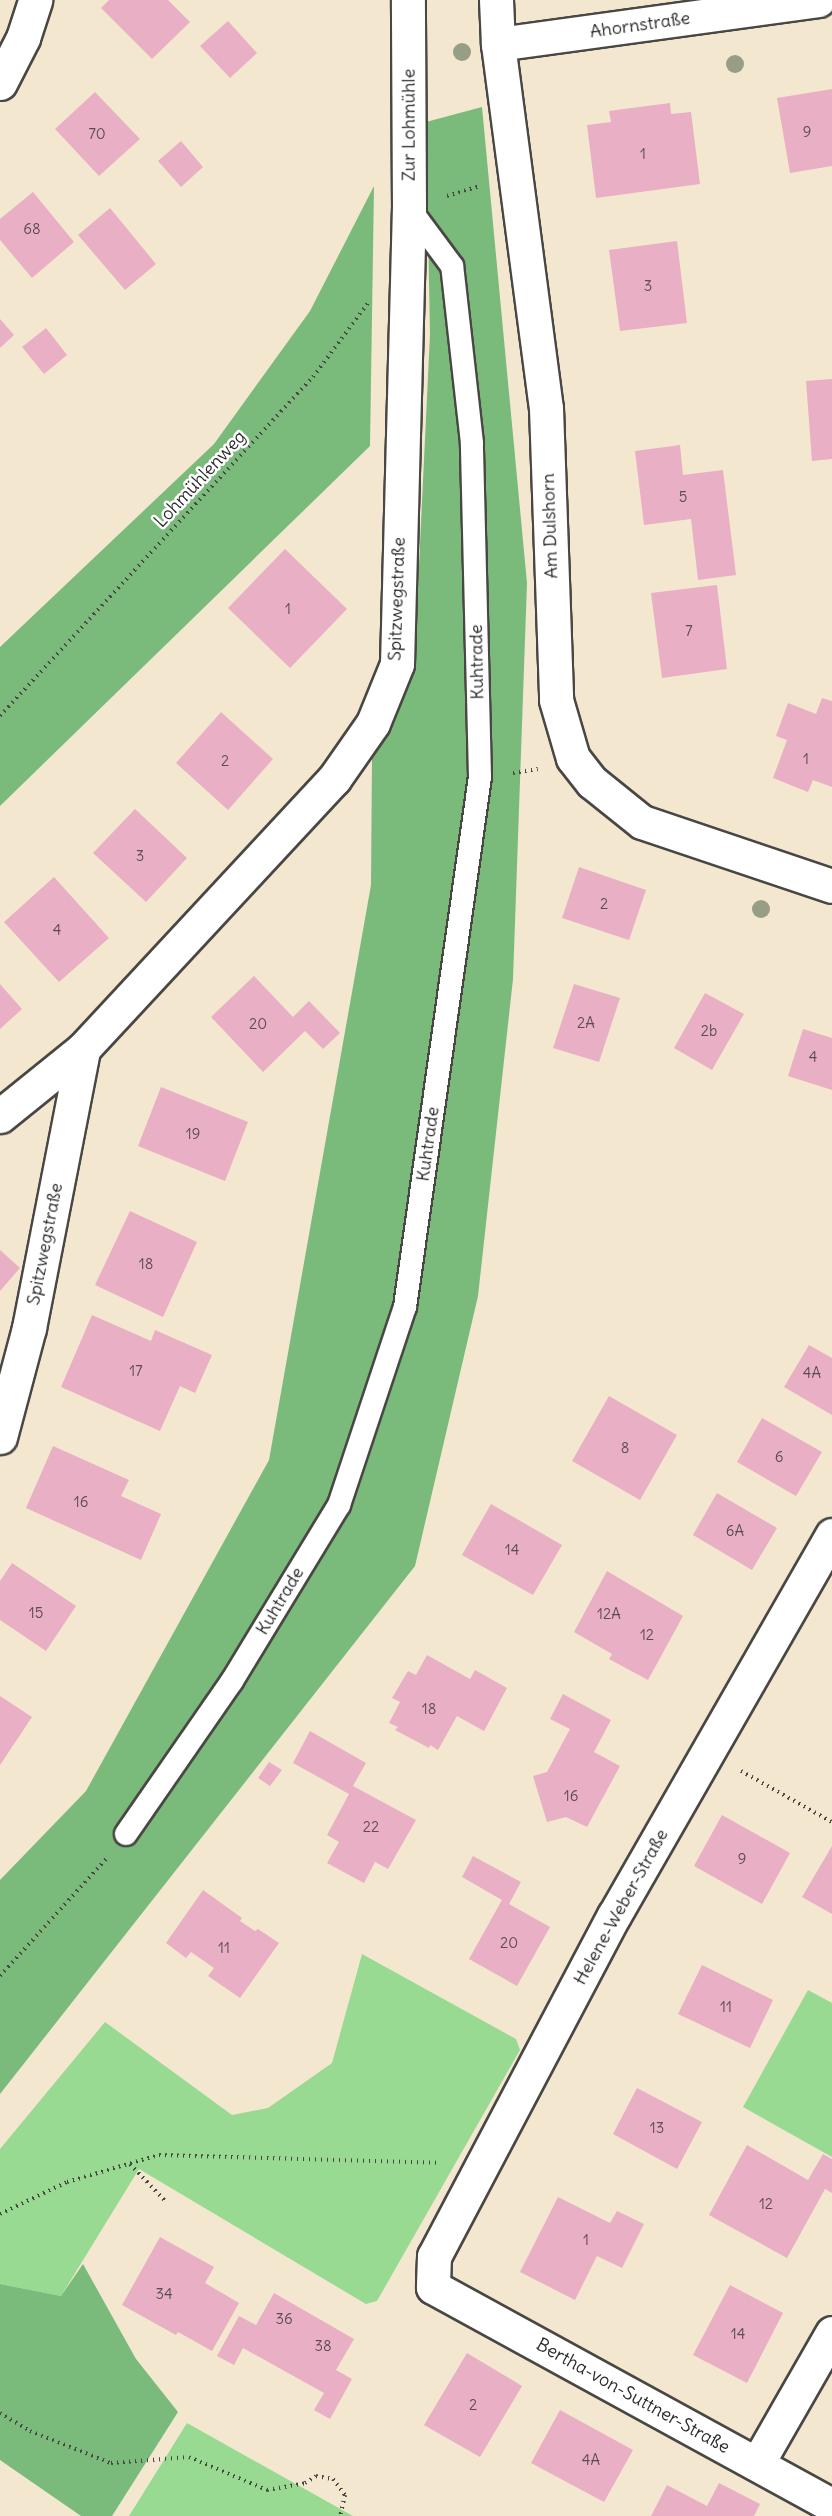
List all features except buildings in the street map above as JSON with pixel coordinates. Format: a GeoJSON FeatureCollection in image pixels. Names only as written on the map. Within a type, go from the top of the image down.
{"type":"FeatureCollection","features":[{"type":"Feature","properties":{"kind":"street"},"geometry":{"type":"LineString","coordinates":[[0,83],[23,38],[35,0]]}},
{"type":"Feature","properties":{"kind":"street","name":"Zur Lohmühle"},"geometry":{"type":"LineString","coordinates":[[406,249],[409,208],[408,0]]}},
{"type":"Feature","properties":{"kind":"street","name":"Am Dulshorn"},"geometry":{"type":"LineString","coordinates":[[496,0],[498,44],[546,408],[556,700],[573,758],[592,782],[642,822],[832,886]]}},
{"type":"Feature","properties":{"kind":"street","name":"Ahornstraße"},"geometry":{"type":"LineString","coordinates":[[498,44],[818,0]]}},
{"type":"Feature","properties":{"kind":"street","name":"Spitzwegstraße"},"geometry":{"type":"LineString","coordinates":[[0,1116],[83,1049],[334,779],[373,723],[397,663],[406,249]]}},
{"type":"Feature","properties":{"kind":"street","name":"Spitzwegstraße"},"geometry":{"type":"LineString","coordinates":[[0,1437],[28,1328],[83,1049]]}},
{"type":"Feature","properties":{"kind":"street","name":"Helene-Weber-Straße"},"geometry":{"type":"LineString","coordinates":[[433,2286],[434,2256],[482,2164],[615,1915],[832,1535]]}},
{"type":"Feature","properties":{"kind":"street","name":"Bertha-von-Suttner-Straße"},"geometry":{"type":"LineString","coordinates":[[433,2286],[832,2505]]}},
{"type":"Feature","properties":{"kind":"street"},"geometry":{"type":"LineString","coordinates":[[757,2464],[832,2333]]}},
{"type":"Feature","properties":{"kind":"lane","name":"Kuhtrade"},"geometry":{"type":"LineString","coordinates":[[126,1834],[232,1681],[339,1505],[405,1307],[480,777],[472,444],[452,266],[409,208]]}},
{"type":"Feature","properties":{"kind":"path"},"geometry":{"type":"LineString","coordinates":[[409,208],[515,176]]}},
{"type":"Feature","properties":{"kind":"path","name":"Lohmühlenweg"},"geometry":{"type":"LineString","coordinates":[[0,716],[313,377],[369,301]]}},
{"type":"Feature","properties":{"kind":"path"},"geometry":{"type":"LineString","coordinates":[[480,777],[529,772],[573,758]]}},
{"type":"Feature","properties":{"kind":"path"},"geometry":{"type":"LineString","coordinates":[[708,1755],[832,1822]]}},
{"type":"Feature","properties":{"kind":"path"},"geometry":{"type":"LineString","coordinates":[[0,1976],[90,1880],[126,1834]]}},
{"type":"Feature","properties":{"kind":"path"},"geometry":{"type":"LineString","coordinates":[[0,2214],[67,2182],[159,2155],[482,2164]]}},
{"type":"Feature","properties":{"kind":"path"},"geometry":{"type":"LineString","coordinates":[[129,2164],[166,2202]]}},
{"type":"Feature","properties":{"kind":"path"},"geometry":{"type":"LineString","coordinates":[[0,2413],[30,2431],[111,2463],[189,2457],[267,2490],[305,2483],[316,2476],[333,2479],[345,2495],[340,2516]]}},
{"type":"Feature","properties":{"kind":"green space"},"geometry":{"type":"Polygon","coordinates":[[[482,107],[527,583],[513,979],[478,1296],[415,1566],[0,2094],[0,1880],[86,1791],[269,1460],[371,885],[372,758],[414,670],[430,334],[426,122],[482,107]]]}},
{"type":"Feature","properties":{"kind":"green space"},"geometry":{"type":"Polygon","coordinates":[[[374,186],[370,446],[0,806],[0,647],[214,444],[310,311],[374,186]]]}},
{"type":"Feature","properties":{"kind":"green space"},"geometry":{"type":"Polygon","coordinates":[[[362,1954],[516,2039],[520,2050],[377,2301],[366,2304],[139,2169],[61,2296],[0,2284],[0,2149],[105,2022],[232,2115],[268,2108],[332,2063],[362,1954]]]}},
{"type":"Feature","properties":{"kind":"green space"},"geometry":{"type":"Polygon","coordinates":[[[808,1990],[832,2003],[832,2157],[743,2107],[808,1990]]]}},
{"type":"Feature","properties":{"kind":"green space"},"geometry":{"type":"Polygon","coordinates":[[[83,2264],[136,2359],[178,2412],[112,2516],[81,2516],[0,2460],[0,2284],[61,2296],[83,2264]]]}},
{"type":"Feature","properties":{"kind":"green space"},"geometry":{"type":"Polygon","coordinates":[[[187,2423],[353,2516],[129,2516],[187,2423]]]}}]}
